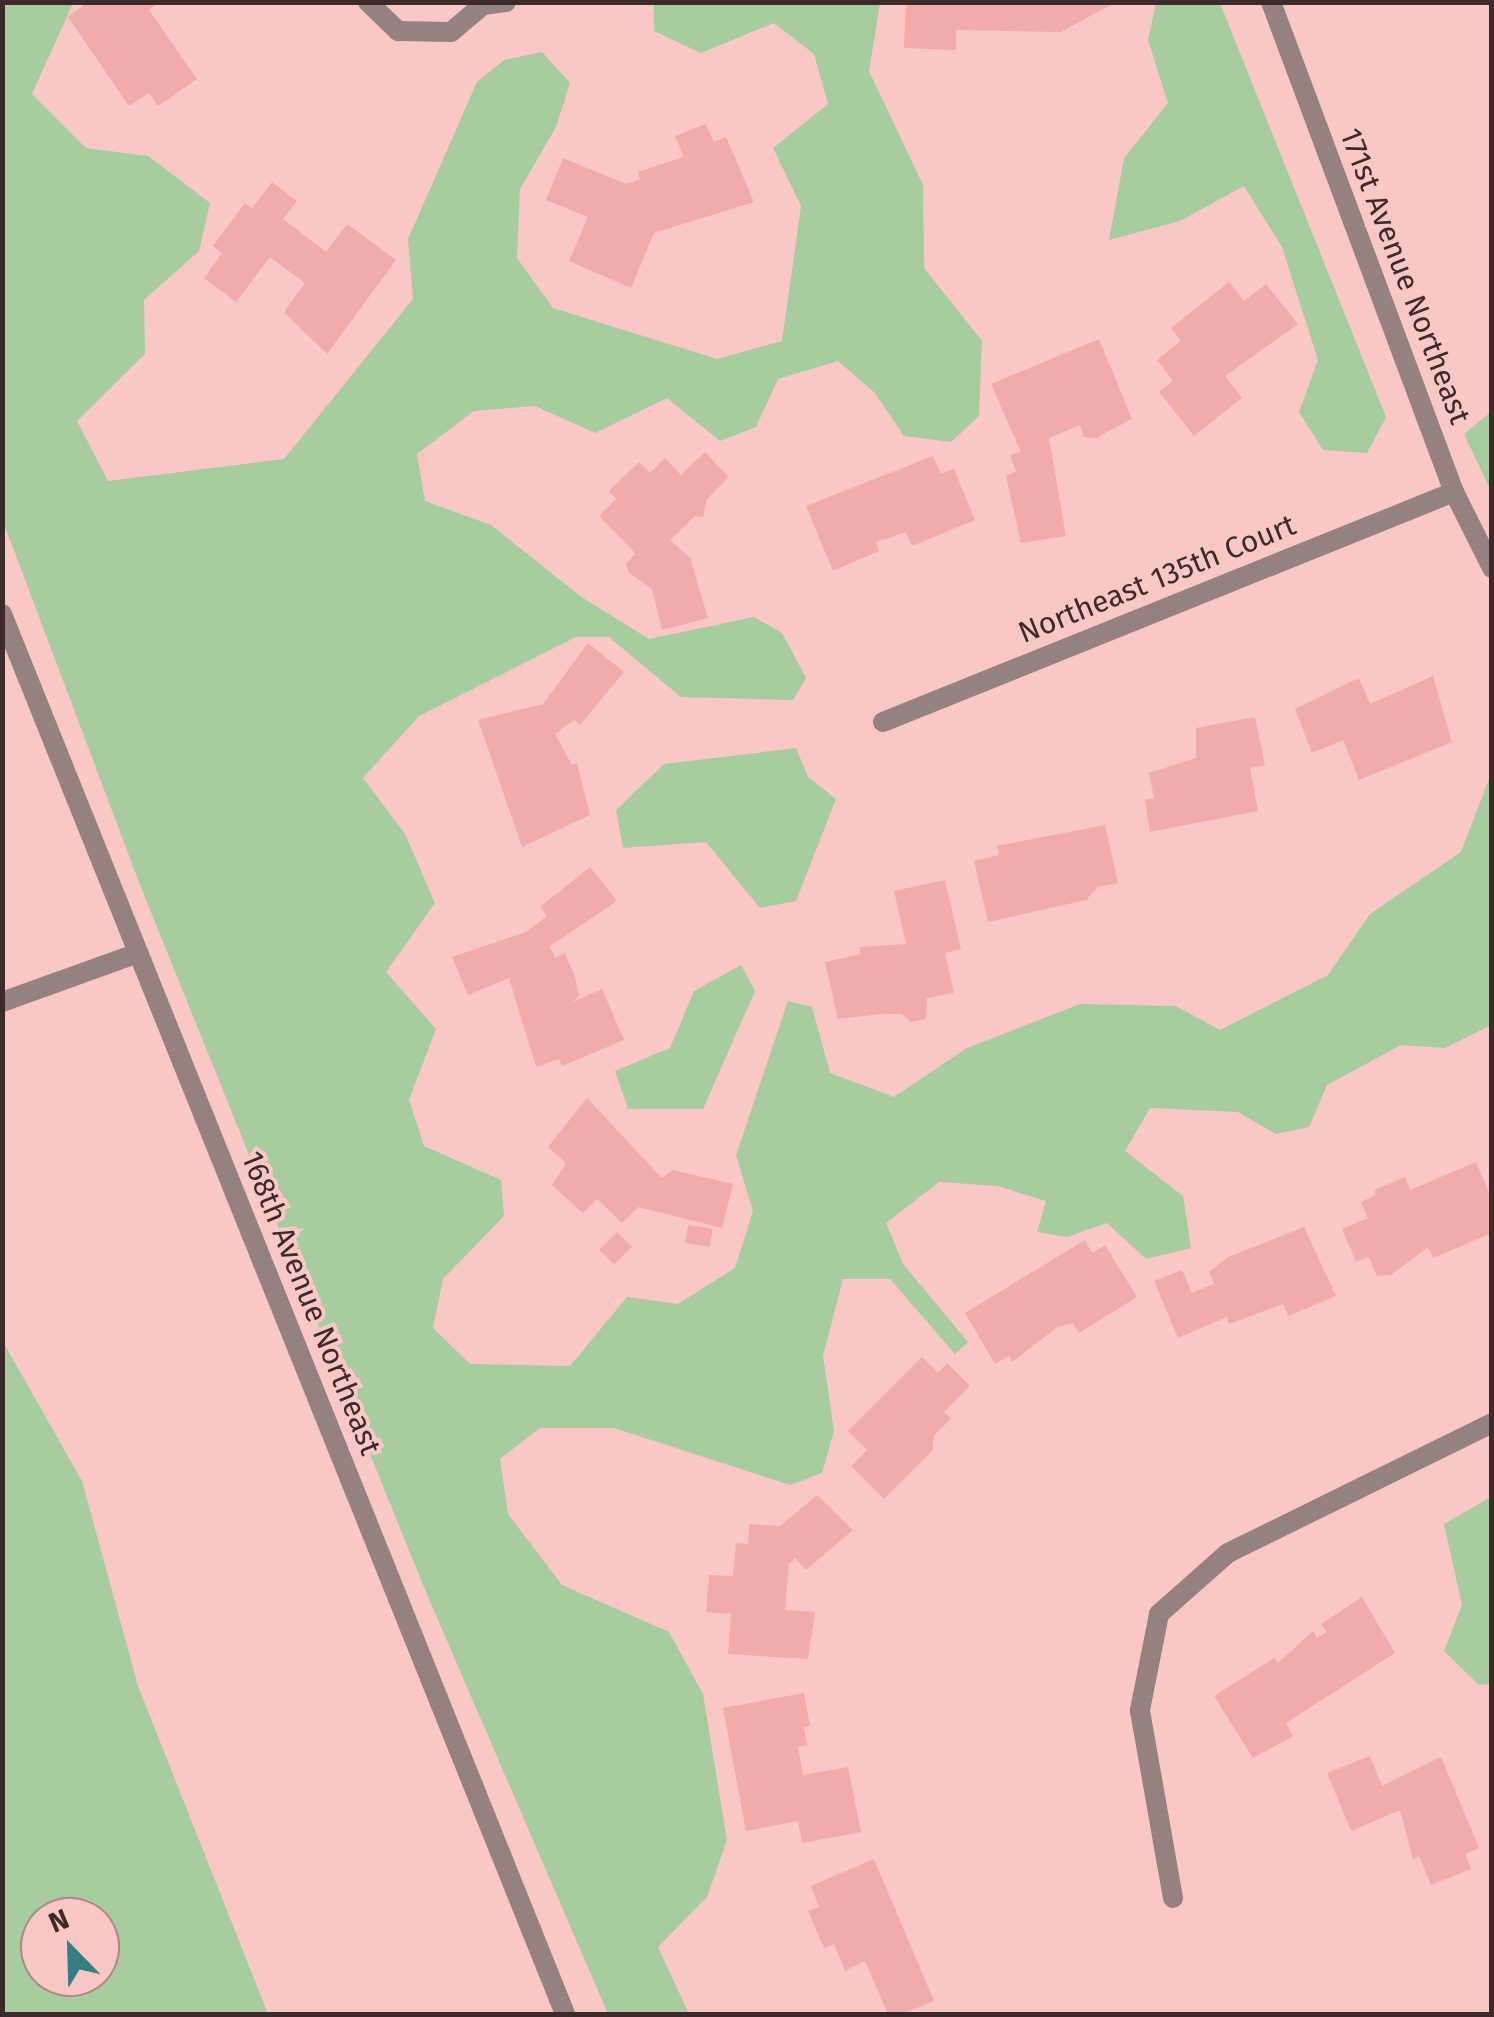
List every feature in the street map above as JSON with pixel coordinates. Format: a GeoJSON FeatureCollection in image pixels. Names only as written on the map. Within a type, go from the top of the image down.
{"type":"FeatureCollection","features":[{"type":"Feature","properties":{"kind":"street"},"geometry":{"type":"LineString","coordinates":[[368,2],[398,31],[452,32],[483,4],[506,2]]}},
{"type":"Feature","properties":{"kind":"street","name":"171st Avenue Northeast"},"geometry":{"type":"LineString","coordinates":[[1271,2],[1454,492],[1492,568]]}},
{"type":"Feature","properties":{"kind":"street","name":"Northeast 135th Court"},"geometry":{"type":"LineString","coordinates":[[883,722],[1454,492]]}},
{"type":"Feature","properties":{"kind":"street","name":"168th Avenue Northeast"},"geometry":{"type":"LineString","coordinates":[[2,614],[564,2014]]}},
{"type":"Feature","properties":{"kind":"street"},"geometry":{"type":"LineString","coordinates":[[2,1002],[138,952]]}},
{"type":"Feature","properties":{"kind":"street"},"geometry":{"type":"LineString","coordinates":[[1174,1898],[1140,1710],[1159,1614],[1228,1554],[1492,1423]]}},
{"type":"Feature","properties":{"kind":"green space"},"geometry":{"type":"Polygon","coordinates":[[[3,2],[73,3],[32,94],[86,148],[148,156],[210,203],[199,251],[144,300],[145,354],[77,421],[108,481],[284,459],[413,299],[408,239],[477,82],[504,60],[542,52],[570,83],[556,127],[520,189],[517,258],[553,308],[717,359],[782,341],[801,206],[773,148],[828,104],[814,54],[774,23],[701,53],[654,31],[654,4],[880,3],[869,71],[923,185],[924,268],[982,341],[979,416],[951,442],[904,436],[875,393],[838,361],[778,379],[756,427],[720,441],[667,398],[595,433],[535,406],[474,411],[417,454],[425,501],[491,525],[580,596],[649,639],[754,617],[782,633],[806,678],[793,700],[681,697],[609,637],[576,637],[419,716],[363,778],[405,834],[435,903],[386,972],[436,1029],[409,1100],[424,1146],[501,1180],[504,1216],[443,1279],[433,1328],[470,1364],[570,1366],[627,1297],[678,1304],[735,1268],[753,1211],[736,1155],[788,1001],[812,1007],[830,1073],[894,1097],[967,1048],[1080,1004],[1176,1006],[1220,1030],[1328,975],[1370,914],[1461,852],[1491,774],[1491,1025],[1445,1048],[1401,1045],[1327,1085],[1309,1127],[1276,1134],[1238,1112],[1150,1108],[1125,1151],[1183,1196],[1191,1248],[1146,1259],[1107,1223],[1067,1237],[1037,1232],[1046,1201],[998,1186],[939,1182],[886,1223],[903,1264],[968,1342],[955,1354],[890,1279],[843,1279],[823,1356],[834,1431],[822,1473],[790,1485],[614,1428],[540,1428],[500,1459],[508,1514],[562,1585],[669,1632],[703,1694],[727,1840],[707,1897],[658,1947],[689,2014],[608,2014],[423,1585],[140,885],[3,521],[3,2]]]}},
{"type":"Feature","properties":{"kind":"green space"},"geometry":{"type":"Polygon","coordinates":[[[1156,3],[1220,3],[1386,417],[1367,453],[1323,450],[1299,412],[1318,360],[1282,247],[1244,186],[1180,221],[1109,240],[1124,158],[1168,103],[1148,40],[1156,3]]]}},
{"type":"Feature","properties":{"kind":"green space"},"geometry":{"type":"Polygon","coordinates":[[[1491,412],[1491,491],[1464,434],[1491,412]]]}},
{"type":"Feature","properties":{"kind":"green space"},"geometry":{"type":"Polygon","coordinates":[[[796,748],[808,777],[836,799],[796,901],[760,908],[706,842],[623,848],[616,810],[664,764],[796,748]]]}},
{"type":"Feature","properties":{"kind":"green space"},"geometry":{"type":"Polygon","coordinates":[[[741,965],[755,991],[703,1109],[628,1109],[615,1071],[670,1048],[694,991],[741,965]]]}},
{"type":"Feature","properties":{"kind":"green space"},"geometry":{"type":"Polygon","coordinates":[[[2,1340],[82,1481],[138,1686],[268,2014],[3,2014],[2,1340]]]}},
{"type":"Feature","properties":{"kind":"green space"},"geometry":{"type":"Polygon","coordinates":[[[1491,1497],[1491,1684],[1479,1685],[1444,1651],[1462,1605],[1444,1524],[1491,1497]]]}},
{"type":"Feature","properties":{"kind":"building"},"geometry":{"type":"Polygon","coordinates":[[[88,2],[159,2],[149,10],[197,79],[158,106],[149,93],[129,106],[68,17],[88,2]]]}},
{"type":"Feature","properties":{"kind":"building"},"geometry":{"type":"Polygon","coordinates":[[[906,2],[1116,2],[1061,32],[956,30],[956,50],[904,48],[906,2]]]}},
{"type":"Feature","properties":{"kind":"building"},"geometry":{"type":"Polygon","coordinates":[[[706,124],[714,142],[726,137],[754,202],[654,233],[631,288],[569,261],[588,217],[546,200],[563,158],[626,184],[640,179],[638,172],[684,157],[675,136],[706,124]]]}},
{"type":"Feature","properties":{"kind":"building"},"geometry":{"type":"Polygon","coordinates":[[[272,182],[297,201],[283,219],[326,252],[347,224],[396,260],[327,354],[284,312],[305,283],[270,257],[236,302],[204,278],[222,253],[213,246],[245,203],[252,208],[272,182]]]}},
{"type":"Feature","properties":{"kind":"building"},"geometry":{"type":"Polygon","coordinates":[[[1229,282],[1244,301],[1266,284],[1298,324],[1225,376],[1242,398],[1194,436],[1159,392],[1173,381],[1157,360],[1181,341],[1171,328],[1229,282]]]}},
{"type":"Feature","properties":{"kind":"building"},"geometry":{"type":"Polygon","coordinates":[[[1099,339],[1132,419],[1096,438],[1084,437],[1080,425],[1049,438],[1066,536],[1021,543],[1006,476],[1016,472],[1010,455],[1021,452],[991,384],[1099,339]]]}},
{"type":"Feature","properties":{"kind":"building"},"geometry":{"type":"Polygon","coordinates":[[[705,452],[729,477],[707,499],[703,517],[695,516],[670,540],[690,558],[708,618],[662,630],[652,589],[629,573],[626,563],[636,554],[599,516],[616,499],[609,491],[639,462],[650,473],[665,458],[681,475],[705,452]]]}},
{"type":"Feature","properties":{"kind":"building"},"geometry":{"type":"Polygon","coordinates":[[[933,456],[941,474],[954,469],[975,520],[912,546],[906,532],[876,542],[879,551],[833,571],[806,506],[933,456]]]}},
{"type":"Feature","properties":{"kind":"building"},"geometry":{"type":"Polygon","coordinates":[[[588,643],[624,672],[580,725],[574,720],[555,734],[572,765],[577,763],[590,815],[522,847],[478,720],[543,704],[588,643]]]}},
{"type":"Feature","properties":{"kind":"building"},"geometry":{"type":"Polygon","coordinates":[[[1433,676],[1452,742],[1359,780],[1343,740],[1312,753],[1295,709],[1359,678],[1370,704],[1433,676]]]}},
{"type":"Feature","properties":{"kind":"building"},"geometry":{"type":"Polygon","coordinates":[[[1255,717],[1265,765],[1250,768],[1258,811],[1150,832],[1145,800],[1154,798],[1149,773],[1196,758],[1196,728],[1255,717]]]}},
{"type":"Feature","properties":{"kind":"building"},"geometry":{"type":"Polygon","coordinates":[[[1105,825],[1118,883],[1098,887],[1086,900],[988,922],[974,861],[999,855],[997,846],[1105,825]]]}},
{"type":"Feature","properties":{"kind":"building"},"geometry":{"type":"Polygon","coordinates":[[[590,867],[617,901],[550,946],[555,958],[565,953],[575,977],[579,995],[573,1002],[602,989],[624,1040],[562,1066],[559,1059],[536,1067],[509,978],[468,995],[452,957],[526,932],[547,916],[540,907],[590,867]]]}},
{"type":"Feature","properties":{"kind":"building"},"geometry":{"type":"Polygon","coordinates":[[[945,880],[961,949],[945,953],[954,993],[927,998],[926,1019],[911,1022],[902,1014],[883,1014],[838,1019],[825,962],[861,954],[859,947],[906,944],[894,891],[945,880]]]}},
{"type":"Feature","properties":{"kind":"building"},"geometry":{"type":"Polygon","coordinates":[[[587,1098],[662,1178],[672,1170],[733,1184],[722,1228],[638,1207],[622,1223],[597,1199],[583,1213],[552,1185],[566,1163],[548,1147],[587,1098]]]}},
{"type":"Feature","properties":{"kind":"building"},"geometry":{"type":"Polygon","coordinates":[[[1476,1162],[1492,1199],[1492,1233],[1433,1258],[1428,1247],[1391,1275],[1377,1276],[1369,1257],[1356,1262],[1342,1229],[1368,1218],[1361,1202],[1376,1195],[1374,1190],[1405,1177],[1410,1190],[1476,1162]]]}},
{"type":"Feature","properties":{"kind":"building"},"geometry":{"type":"Polygon","coordinates":[[[688,1225],[713,1229],[710,1247],[685,1243],[688,1225]]]}},
{"type":"Feature","properties":{"kind":"building"},"geometry":{"type":"Polygon","coordinates":[[[1304,1227],[1336,1296],[1288,1316],[1283,1304],[1229,1324],[1227,1317],[1178,1338],[1154,1281],[1182,1270],[1192,1293],[1214,1284],[1209,1272],[1228,1257],[1304,1227]]]}},
{"type":"Feature","properties":{"kind":"building"},"geometry":{"type":"Polygon","coordinates":[[[617,1232],[632,1247],[614,1265],[599,1250],[617,1232]]]}},
{"type":"Feature","properties":{"kind":"building"},"geometry":{"type":"Polygon","coordinates":[[[1085,1240],[1092,1253],[1105,1245],[1137,1297],[1079,1333],[1073,1323],[1056,1328],[1012,1362],[1009,1356],[995,1364],[965,1313],[1085,1240]]]}},
{"type":"Feature","properties":{"kind":"building"},"geometry":{"type":"Polygon","coordinates":[[[922,1357],[938,1373],[947,1363],[970,1386],[944,1412],[951,1419],[934,1435],[932,1451],[884,1499],[851,1466],[867,1450],[848,1431],[922,1357]]]}},
{"type":"Feature","properties":{"kind":"building"},"geometry":{"type":"Polygon","coordinates":[[[817,1495],[853,1530],[806,1570],[795,1558],[789,1564],[785,1610],[815,1612],[808,1659],[728,1654],[731,1614],[706,1612],[709,1575],[733,1576],[736,1543],[748,1544],[749,1524],[780,1526],[817,1495]]]}},
{"type":"Feature","properties":{"kind":"building"},"geometry":{"type":"Polygon","coordinates":[[[1362,1597],[1395,1653],[1286,1723],[1293,1736],[1253,1758],[1214,1696],[1274,1658],[1278,1663],[1313,1631],[1317,1638],[1327,1632],[1321,1624],[1362,1597]]]}},
{"type":"Feature","properties":{"kind":"building"},"geometry":{"type":"Polygon","coordinates":[[[804,1693],[810,1726],[804,1727],[807,1745],[798,1747],[803,1775],[848,1767],[861,1832],[802,1843],[798,1821],[746,1831],[723,1708],[804,1693]]]}},
{"type":"Feature","properties":{"kind":"building"},"geometry":{"type":"Polygon","coordinates":[[[1370,1756],[1382,1786],[1441,1757],[1479,1848],[1465,1854],[1471,1869],[1431,1885],[1419,1856],[1413,1859],[1400,1810],[1351,1831],[1327,1773],[1370,1756]]]}},
{"type":"Feature","properties":{"kind":"building"},"geometry":{"type":"Polygon","coordinates":[[[874,1859],[934,2001],[902,2014],[888,2014],[865,1961],[845,1971],[834,1944],[824,1948],[808,1911],[819,1907],[811,1886],[874,1859]]]}}]}
